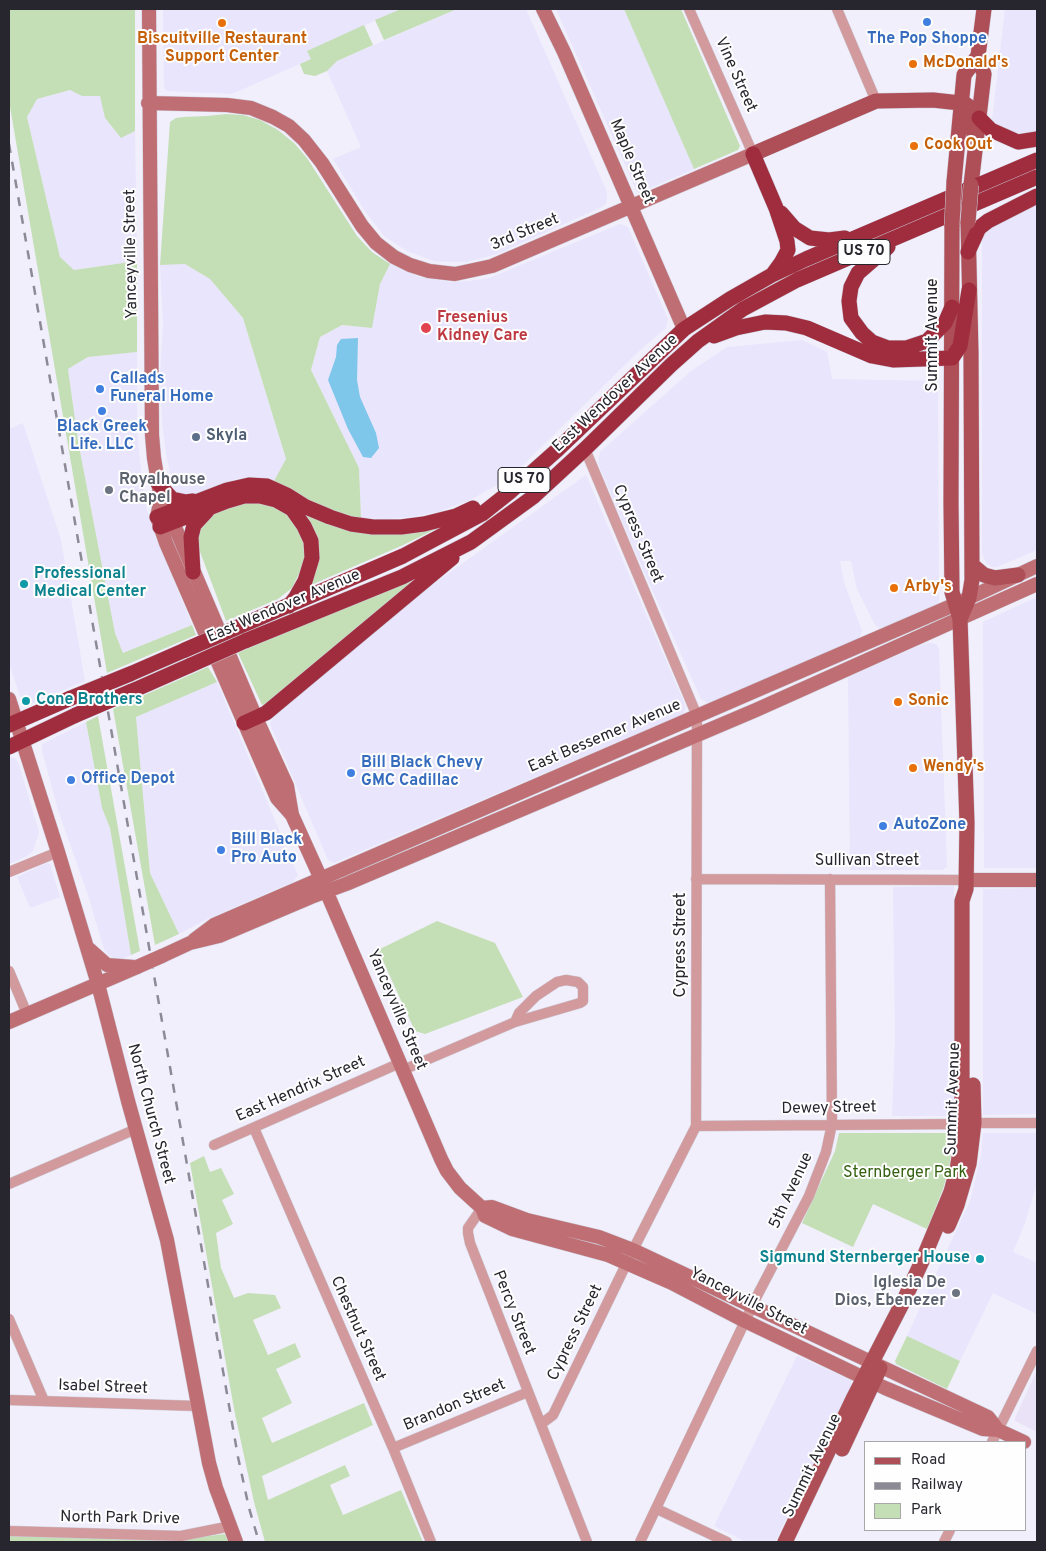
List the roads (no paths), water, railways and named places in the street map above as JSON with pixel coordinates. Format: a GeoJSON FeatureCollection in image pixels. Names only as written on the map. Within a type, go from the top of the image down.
{"type":"FeatureCollection","features":[{"type":"Feature","properties":{"kind":"highway"},"geometry":{"type":"LineString","coordinates":[[979,118],[991,130],[1018,142],[1037,139]]}},
{"type":"Feature","properties":{"kind":"highway"},"geometry":{"type":"LineString","coordinates":[[753,154],[776,208],[787,241],[788,250],[772,275]]}},
{"type":"Feature","properties":{"kind":"highway","name":"East Wendover Avenue"},"geometry":{"type":"LineString","coordinates":[[13,724],[403,556],[482,514],[556,451],[684,329],[730,298],[772,275],[1037,160]]}},
{"type":"Feature","properties":{"kind":"highway","name":"East Wendover Avenue"},"geometry":{"type":"LineString","coordinates":[[16,744],[191,665],[402,577],[471,542],[533,497],[671,365],[698,341],[743,309],[797,280],[1037,178]]}},
{"type":"Feature","properties":{"kind":"highway"},"geometry":{"type":"LineString","coordinates":[[968,252],[978,228],[1037,196]]}},
{"type":"Feature","properties":{"kind":"highway"},"geometry":{"type":"LineString","coordinates":[[776,208],[794,228],[810,238],[829,240],[860,236]]}},
{"type":"Feature","properties":{"kind":"highway"},"geometry":{"type":"LineString","coordinates":[[909,232],[879,253],[858,273],[851,288],[849,301],[851,318],[872,342],[888,348],[906,348],[927,341],[946,322],[952,307]]}},
{"type":"Feature","properties":{"kind":"highway"},"geometry":{"type":"LineString","coordinates":[[698,341],[736,328],[765,322],[786,323],[807,328],[872,356],[893,360],[952,358],[960,346],[969,290]]}},
{"type":"Feature","properties":{"kind":"highway"},"geometry":{"type":"LineString","coordinates":[[671,365],[685,344],[684,329]]}},
{"type":"Feature","properties":{"kind":"highway"},"geometry":{"type":"LineString","coordinates":[[158,483],[172,499],[205,504],[227,490],[249,485],[267,486],[287,495],[306,507],[351,524],[374,527],[401,527],[424,524],[456,516],[511,491]]}},
{"type":"Feature","properties":{"kind":"highway"},"geometry":{"type":"LineString","coordinates":[[165,520],[205,504],[244,496],[260,496],[276,500],[292,509],[304,526],[311,541],[312,558],[305,581],[288,607]]}},
{"type":"Feature","properties":{"kind":"highway"},"geometry":{"type":"LineString","coordinates":[[193,572],[190,537],[205,504]]}},
{"type":"Feature","properties":{"kind":"highway"},"geometry":{"type":"LineString","coordinates":[[250,720],[266,713],[471,542]]}},
{"type":"Feature","properties":{"kind":"main road","name":"Yanceyville Street"},"geometry":{"type":"LineString","coordinates":[[148,9],[152,435],[158,483],[169,551],[250,720]]}},
{"type":"Feature","properties":{"kind":"main road","name":"Maple Street"},"geometry":{"type":"LineString","coordinates":[[543,9],[564,52],[684,329]]}},
{"type":"Feature","properties":{"kind":"main road","name":"Summit Avenue"},"geometry":{"type":"LineString","coordinates":[[785,1542],[957,1205],[969,1164],[972,920],[970,898],[966,885],[967,823],[960,618],[962,601],[972,580],[971,353],[968,222],[975,143],[984,74],[978,56],[984,9]]}},
{"type":"Feature","properties":{"kind":"main road","name":"Summit Avenue"},"geometry":{"type":"LineString","coordinates":[[962,601],[952,592],[952,226],[960,103],[964,75],[978,56]]}},
{"type":"Feature","properties":{"kind":"main road","name":"3rd Street"},"geometry":{"type":"LineString","coordinates":[[148,103],[227,105],[251,108],[274,117],[289,126],[304,140],[322,163],[362,226],[376,243],[394,257],[410,265],[454,274],[492,266],[876,100],[933,100],[960,103]]}},
{"type":"Feature","properties":{"kind":"main road"},"geometry":{"type":"LineString","coordinates":[[960,103],[970,108],[975,143]]}},
{"type":"Feature","properties":{"kind":"main road","name":"Yanceyville Street"},"geometry":{"type":"LineString","coordinates":[[165,520],[193,572],[250,720],[277,798],[292,815],[324,885],[447,1170],[460,1188],[482,1208],[485,1216],[512,1229],[588,1248],[626,1263],[672,1283],[745,1321],[868,1380],[995,1436],[1019,1441]]}},
{"type":"Feature","properties":{"kind":"main road"},"geometry":{"type":"LineString","coordinates":[[972,565],[984,574],[995,578],[1018,575]]}},
{"type":"Feature","properties":{"kind":"main road","name":"East Bessemer Avenue"},"geometry":{"type":"LineString","coordinates":[[9,1022],[190,943],[219,936],[324,885],[697,716],[962,601],[1037,566]]}},
{"type":"Feature","properties":{"kind":"main road","name":"East Bessemer Avenue"},"geometry":{"type":"LineString","coordinates":[[324,885],[346,884],[756,710],[1037,584]]}},
{"type":"Feature","properties":{"kind":"main road"},"geometry":{"type":"LineString","coordinates":[[756,710],[764,695],[766,686]]}},
{"type":"Feature","properties":{"kind":"main road","name":"North Church Street"},"geometry":{"type":"LineString","coordinates":[[9,700],[16,744],[58,852],[98,984],[167,1240],[182,1311],[197,1406],[216,1488],[236,1542]]}},
{"type":"Feature","properties":{"kind":"main road","name":"Sullivan Street"},"geometry":{"type":"LineString","coordinates":[[966,885],[1037,880]]}},
{"type":"Feature","properties":{"kind":"main road"},"geometry":{"type":"LineString","coordinates":[[87,948],[107,965],[137,967]]}},
{"type":"Feature","properties":{"kind":"main road","name":"Yanceyville Street"},"geometry":{"type":"LineString","coordinates":[[482,1208],[492,1207],[527,1220],[599,1237],[633,1250],[988,1417],[995,1436]]}},
{"type":"Feature","properties":{"kind":"main road","name":"Summit Avenue"},"geometry":{"type":"LineString","coordinates":[[796,1542],[868,1380]]}},
{"type":"Feature","properties":{"kind":"street","name":"Vine Street"},"geometry":{"type":"LineString","coordinates":[[689,9],[753,154]]}},
{"type":"Feature","properties":{"kind":"street"},"geometry":{"type":"LineString","coordinates":[[837,9],[876,100]]}},
{"type":"Feature","properties":{"kind":"street","name":"Cypress Street"},"geometry":{"type":"LineString","coordinates":[[541,1424],[553,1415],[626,1263],[696,1126],[697,716],[585,449]]}},
{"type":"Feature","properties":{"kind":"street"},"geometry":{"type":"LineString","coordinates":[[9,872],[58,852]]}},
{"type":"Feature","properties":{"kind":"street","name":"Sullivan Street"},"geometry":{"type":"LineString","coordinates":[[696,879],[830,879],[966,885]]}},
{"type":"Feature","properties":{"kind":"street","name":"5th Avenue"},"geometry":{"type":"LineString","coordinates":[[640,1542],[745,1321],[809,1196],[826,1152],[832,1124],[830,879]]}},
{"type":"Feature","properties":{"kind":"street"},"geometry":{"type":"LineString","coordinates":[[9,971],[27,1014]]}},
{"type":"Feature","properties":{"kind":"street","name":"East Hendrix Street"},"geometry":{"type":"LineString","coordinates":[[214,1145],[402,1066],[515,1022],[580,1004],[583,1001],[583,987],[578,982],[566,980],[557,982],[536,996],[519,1013],[515,1022]]}},
{"type":"Feature","properties":{"kind":"street","name":"Dewey Street"},"geometry":{"type":"LineString","coordinates":[[696,1126],[1037,1124]]}},
{"type":"Feature","properties":{"kind":"street","name":"Chestnut Street"},"geometry":{"type":"LineString","coordinates":[[254,1128],[393,1448],[431,1542]]}},
{"type":"Feature","properties":{"kind":"street"},"geometry":{"type":"LineString","coordinates":[[9,1184],[136,1130]]}},
{"type":"Feature","properties":{"kind":"street","name":"Percy Street"},"geometry":{"type":"LineString","coordinates":[[482,1208],[470,1223],[468,1238],[587,1542]]}},
{"type":"Feature","properties":{"kind":"street"},"geometry":{"type":"LineString","coordinates":[[9,1318],[44,1401]]}},
{"type":"Feature","properties":{"kind":"street"},"geometry":{"type":"LineString","coordinates":[[995,1436],[1037,1351]]}},
{"type":"Feature","properties":{"kind":"street","name":"Brandon Street"},"geometry":{"type":"LineString","coordinates":[[393,1448],[528,1392]]}},
{"type":"Feature","properties":{"kind":"street","name":"Isabel Street"},"geometry":{"type":"LineString","coordinates":[[9,1400],[197,1406]]}},
{"type":"Feature","properties":{"kind":"street"},"geometry":{"type":"LineString","coordinates":[[657,1509],[727,1542]]}},
{"type":"Feature","properties":{"kind":"street","name":"North Park Drive"},"geometry":{"type":"LineString","coordinates":[[9,1531],[182,1536],[230,1526]]}},
{"type":"Feature","properties":{"kind":"water"},"geometry":{"type":"Polygon","coordinates":[[[358,338],[357,380],[360,397],[376,433],[379,448],[371,458],[363,457],[348,429],[328,380],[336,357],[337,345],[341,339],[358,338]]]}},
{"type":"Feature","properties":{"kind":"railway"},"geometry":{"type":"LineString","coordinates":[[9,144],[238,1457],[249,1508],[259,1542]]}},
{"type":"Feature","properties":{"kind":"place","name":"The Pop Shoppe"},"geometry":{"type":"Point","coordinates":[927,22]}},
{"type":"Feature","properties":{"kind":"place","name":"Biscuitville Restaurant Support Center"},"geometry":{"type":"Point","coordinates":[222,23]}},
{"type":"Feature","properties":{"kind":"place","name":"McDonald's"},"geometry":{"type":"Point","coordinates":[913,64]}},
{"type":"Feature","properties":{"kind":"place","name":"Cook Out"},"geometry":{"type":"Point","coordinates":[914,146]}},
{"type":"Feature","properties":{"kind":"place","name":"Fresenius Kidney Care"},"geometry":{"type":"Point","coordinates":[426,328]}},
{"type":"Feature","properties":{"kind":"place","name":"Callads Funeral Home"},"geometry":{"type":"Point","coordinates":[100,389]}},
{"type":"Feature","properties":{"kind":"place","name":"Black Greek Life. LLC"},"geometry":{"type":"Point","coordinates":[102,411]}},
{"type":"Feature","properties":{"kind":"place","name":"Skyla"},"geometry":{"type":"Point","coordinates":[196,437]}},
{"type":"Feature","properties":{"kind":"place","name":"Royalhouse Chapel"},"geometry":{"type":"Point","coordinates":[109,490]}},
{"type":"Feature","properties":{"kind":"place","name":"Professional Medical Center"},"geometry":{"type":"Point","coordinates":[24,584]}},
{"type":"Feature","properties":{"kind":"place","name":"Arby's"},"geometry":{"type":"Point","coordinates":[894,588]}},
{"type":"Feature","properties":{"kind":"place","name":"Cone Brothers"},"geometry":{"type":"Point","coordinates":[26,701]}},
{"type":"Feature","properties":{"kind":"place","name":"Sonic"},"geometry":{"type":"Point","coordinates":[898,702]}},
{"type":"Feature","properties":{"kind":"place","name":"Wendy's"},"geometry":{"type":"Point","coordinates":[913,768]}},
{"type":"Feature","properties":{"kind":"place","name":"Bill Black Chevy GMC Cadillac"},"geometry":{"type":"Point","coordinates":[351,773]}},
{"type":"Feature","properties":{"kind":"place","name":"Office Depot"},"geometry":{"type":"Point","coordinates":[71,780]}},
{"type":"Feature","properties":{"kind":"place","name":"AutoZone"},"geometry":{"type":"Point","coordinates":[883,826]}},
{"type":"Feature","properties":{"kind":"place","name":"Bill Black Pro Auto"},"geometry":{"type":"Point","coordinates":[221,850]}},
{"type":"Feature","properties":{"kind":"place","name":"Sigmund Sternberger House"},"geometry":{"type":"Point","coordinates":[980,1259]}},
{"type":"Feature","properties":{"kind":"place","name":"Iglesia De Dios, Ebenezer"},"geometry":{"type":"Point","coordinates":[956,1293]}},
{"type":"Feature","properties":{"kind":"park label","name":"Sternberger Park"},"geometry":{"type":"Point","coordinates":[905,1174]}}]}
